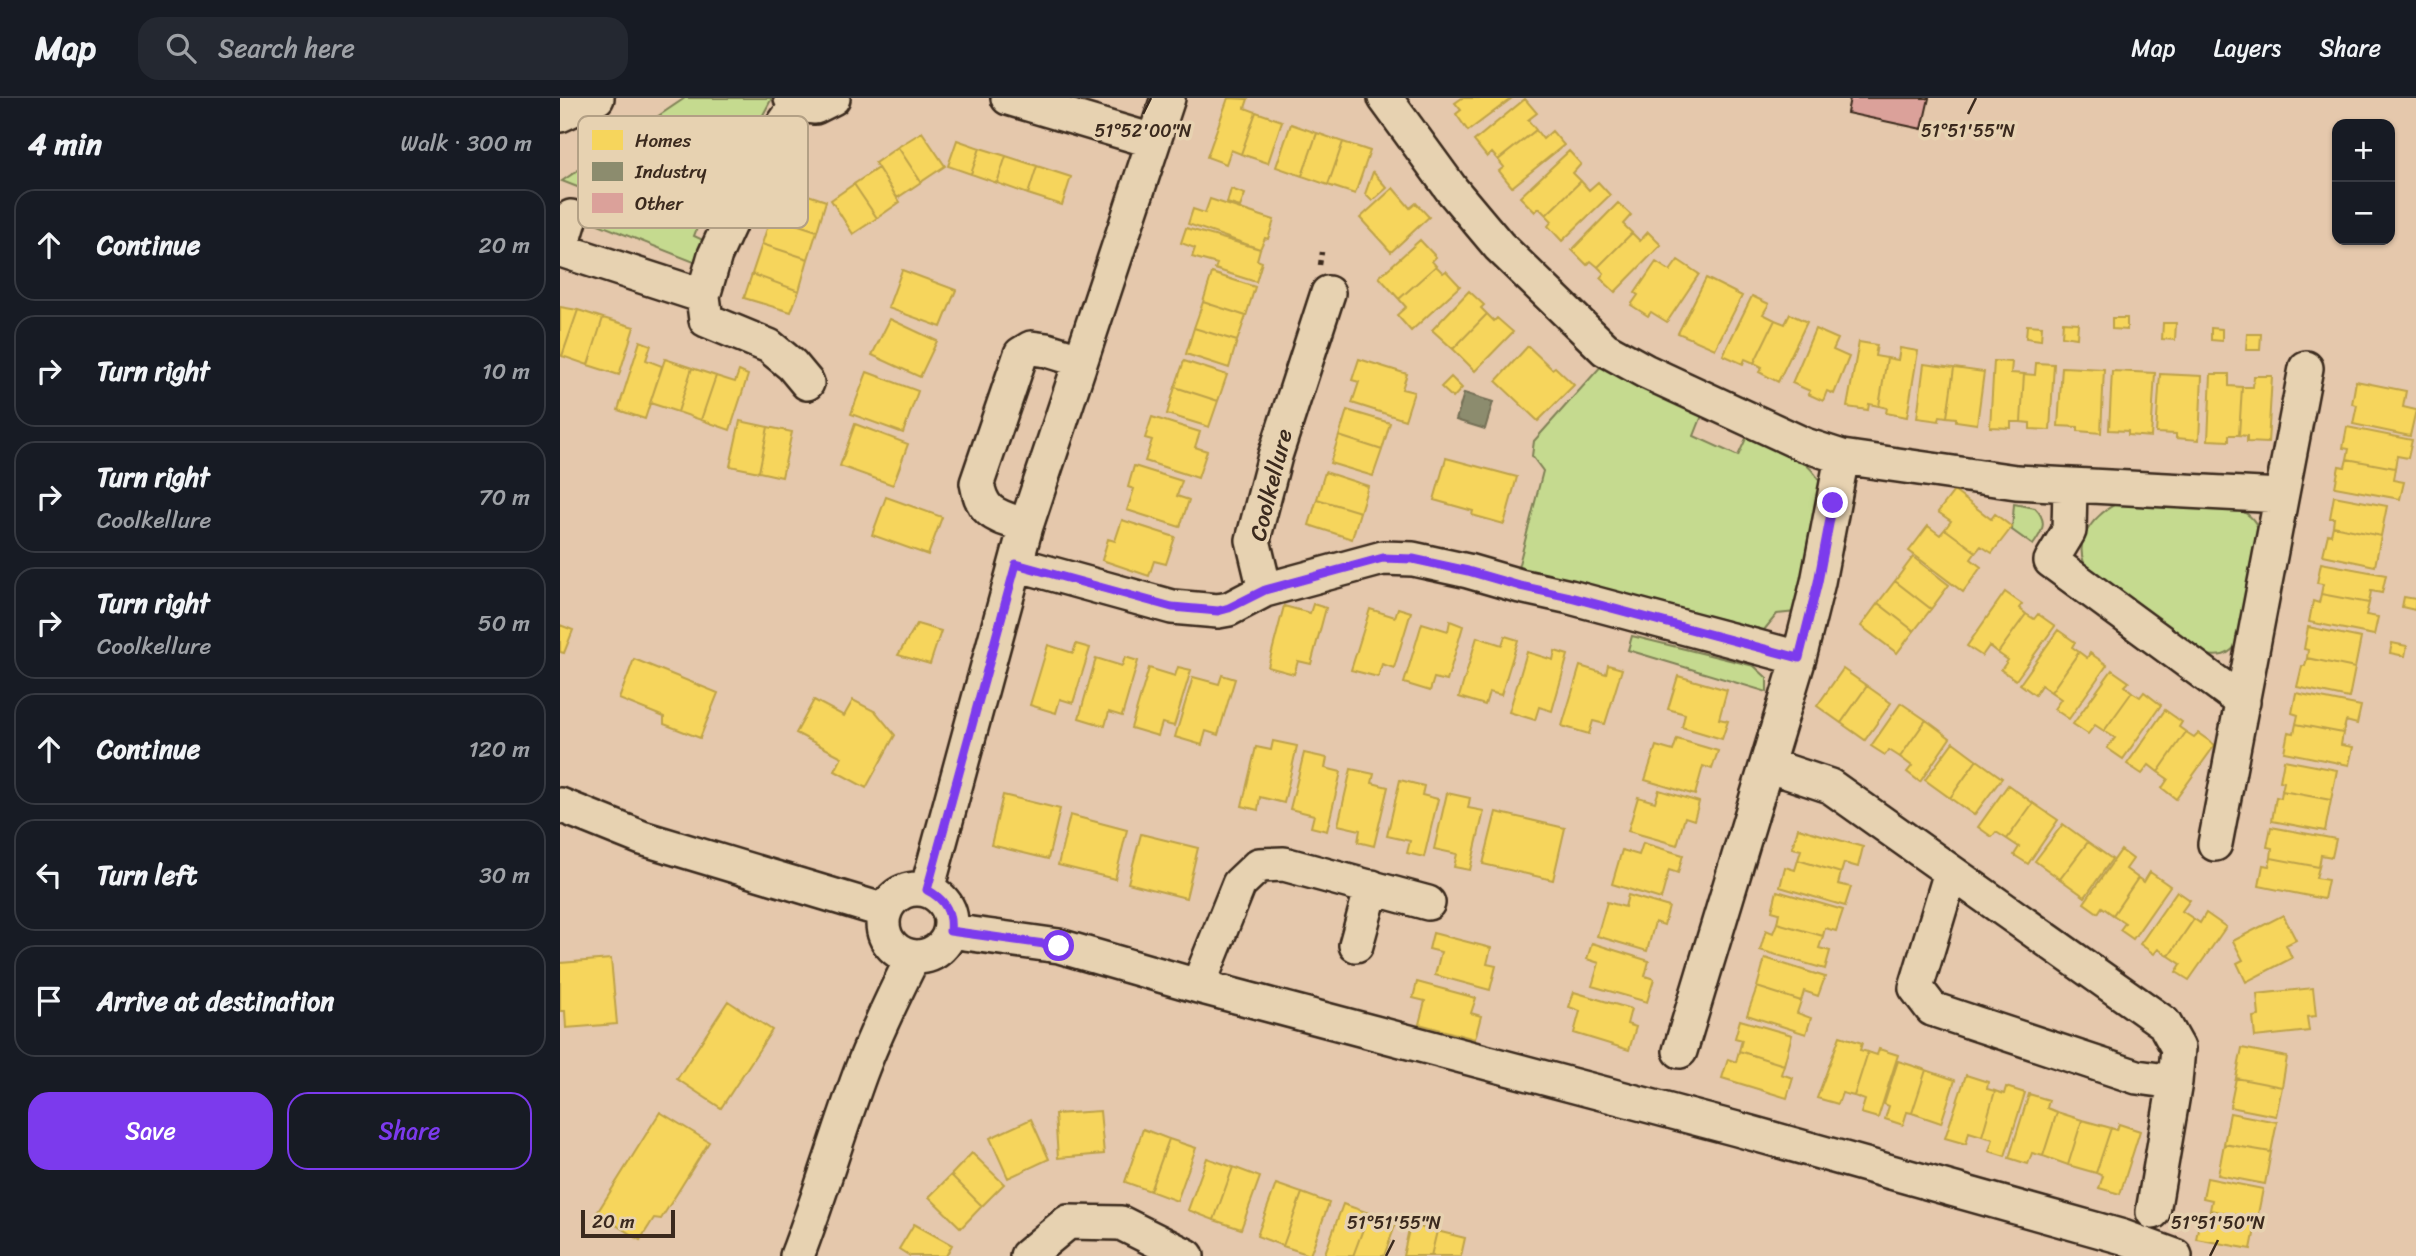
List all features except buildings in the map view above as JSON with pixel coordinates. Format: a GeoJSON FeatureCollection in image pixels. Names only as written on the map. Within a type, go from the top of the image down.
{"type":"FeatureCollection","features":[{"type":"Feature","properties":{"kind":"street"},"geometry":{"type":"LineString","coordinates":[[560,115],[597,98]]}},
{"type":"Feature","properties":{"kind":"street"},"geometry":{"type":"LineString","coordinates":[[794,102],[815,107],[833,98]]}},
{"type":"Feature","properties":{"kind":"street"},"geometry":{"type":"LineString","coordinates":[[1009,98],[1153,141]]}},
{"type":"Feature","properties":{"kind":"street"},"geometry":{"type":"LineString","coordinates":[[927,890],[1026,526],[1168,98]]}},
{"type":"Feature","properties":{"kind":"street"},"geometry":{"type":"LineString","coordinates":[[1385,98],[1448,184],[1499,246],[1605,349],[1635,367],[1805,445],[1842,457],[2016,482],[2281,496]]}},
{"type":"Feature","properties":{"kind":"street"},"geometry":{"type":"LineString","coordinates":[[571,217],[561,250],[703,296]]}},
{"type":"Feature","properties":{"kind":"street"},"geometry":{"type":"LineString","coordinates":[[727,228],[715,255],[703,296],[706,320],[769,346],[792,365],[807,383]]}},
{"type":"Feature","properties":{"kind":"street","name":"Coolkellure"},"geometry":{"type":"LineString","coordinates":[[1265,590],[1253,540],[1275,456],[1328,293]]}},
{"type":"Feature","properties":{"kind":"street"},"geometry":{"type":"LineString","coordinates":[[1026,526],[990,512],[979,499],[977,483],[1021,354],[1031,348],[1080,359]]}},
{"type":"Feature","properties":{"kind":"street"},"geometry":{"type":"LineString","coordinates":[[2215,844],[2306,368]]}},
{"type":"Feature","properties":{"kind":"street"},"geometry":{"type":"LineString","coordinates":[[1680,1051],[1799,658],[1818,582],[1842,457]]}},
{"type":"Feature","properties":{"kind":"street"},"geometry":{"type":"LineString","coordinates":[[2070,486],[2069,531],[2051,561],[2243,702]]}},
{"type":"Feature","properties":{"kind":"street"},"geometry":{"type":"LineString","coordinates":[[1016,564],[1172,607],[1218,611],[1265,590],[1383,558],[1413,559],[1799,658]]}},
{"type":"Feature","properties":{"kind":"street"},"geometry":{"type":"LineString","coordinates":[[1767,765],[1830,786],[2164,1023],[2178,1048],[2175,1082],[2153,1212]]}},
{"type":"Feature","properties":{"kind":"street"},"geometry":{"type":"LineString","coordinates":[[560,805],[642,838],[885,911]]}},
{"type":"Feature","properties":{"kind":"street"},"geometry":{"type":"LineString","coordinates":[[1198,986],[1239,884],[1259,865],[1284,864],[1428,903]]}},
{"type":"Feature","properties":{"kind":"street"},"geometry":{"type":"LineString","coordinates":[[1951,872],[1916,988],[1932,1009],[2137,1077],[2175,1082]]}},
{"type":"Feature","properties":{"kind":"street"},"geometry":{"type":"LineString","coordinates":[[1356,945],[1371,887]]}},
{"type":"Feature","properties":{"kind":"street"},"geometry":{"type":"LineString","coordinates":[[907,890],[927,890],[936,895],[949,911],[950,931],[940,948],[923,957],[913,957],[894,948],[888,941],[884,931],[885,911],[898,895],[907,890]]}},
{"type":"Feature","properties":{"kind":"street"},"geometry":{"type":"LineString","coordinates":[[950,931],[1059,946],[1198,986],[1750,1132],[2123,1237],[2175,1256]]}},
{"type":"Feature","properties":{"kind":"street"},"geometry":{"type":"LineString","coordinates":[[797,1256],[819,1200],[861,1073],[893,995],[913,957]]}},
{"type":"Feature","properties":{"kind":"street"},"geometry":{"type":"LineString","coordinates":[[1027,1256],[1068,1222],[1121,1223],[1187,1256]]}},
{"type":"Feature","properties":{"kind":"green space"},"geometry":{"type":"Polygon","coordinates":[[[685,98],[772,98],[762,116],[658,116],[685,98]]]}},
{"type":"Feature","properties":{"kind":"green space"},"geometry":{"type":"Polygon","coordinates":[[[578,170],[578,187],[562,181],[578,170]]]}},
{"type":"Feature","properties":{"kind":"green space"},"geometry":{"type":"Polygon","coordinates":[[[608,228],[697,228],[694,236],[703,240],[694,262],[608,228]]]}},
{"type":"Feature","properties":{"kind":"green space"},"geometry":{"type":"Polygon","coordinates":[[[1603,364],[1703,413],[1694,436],[1738,456],[1748,434],[1789,453],[1815,474],[1821,484],[1796,612],[1777,614],[1764,630],[1518,568],[1543,471],[1532,456],[1534,441],[1603,364]]]}},
{"type":"Feature","properties":{"kind":"green space"},"geometry":{"type":"Polygon","coordinates":[[[2124,500],[2237,508],[2255,522],[2259,530],[2239,641],[2228,653],[2219,656],[2203,655],[2089,572],[2083,560],[2083,539],[2095,520],[2124,500]]]}},
{"type":"Feature","properties":{"kind":"green space"},"geometry":{"type":"Polygon","coordinates":[[[2014,504],[2035,508],[2042,517],[2043,526],[2033,545],[2012,530],[2014,504]]]}},
{"type":"Feature","properties":{"kind":"green space"},"geometry":{"type":"Polygon","coordinates":[[[1632,636],[1754,666],[1767,678],[1767,692],[1628,650],[1632,636]]]}},
{"type":"Feature","properties":{"kind":"route"},"geometry":{"type":"LineString","coordinates":[[1059,946],[950,931],[949,911],[944,902],[927,890],[1016,564],[1172,607],[1218,611],[1265,590],[1383,558],[1413,559],[1570,597],[1799,658],[1818,582],[1833,503]]}}]}
